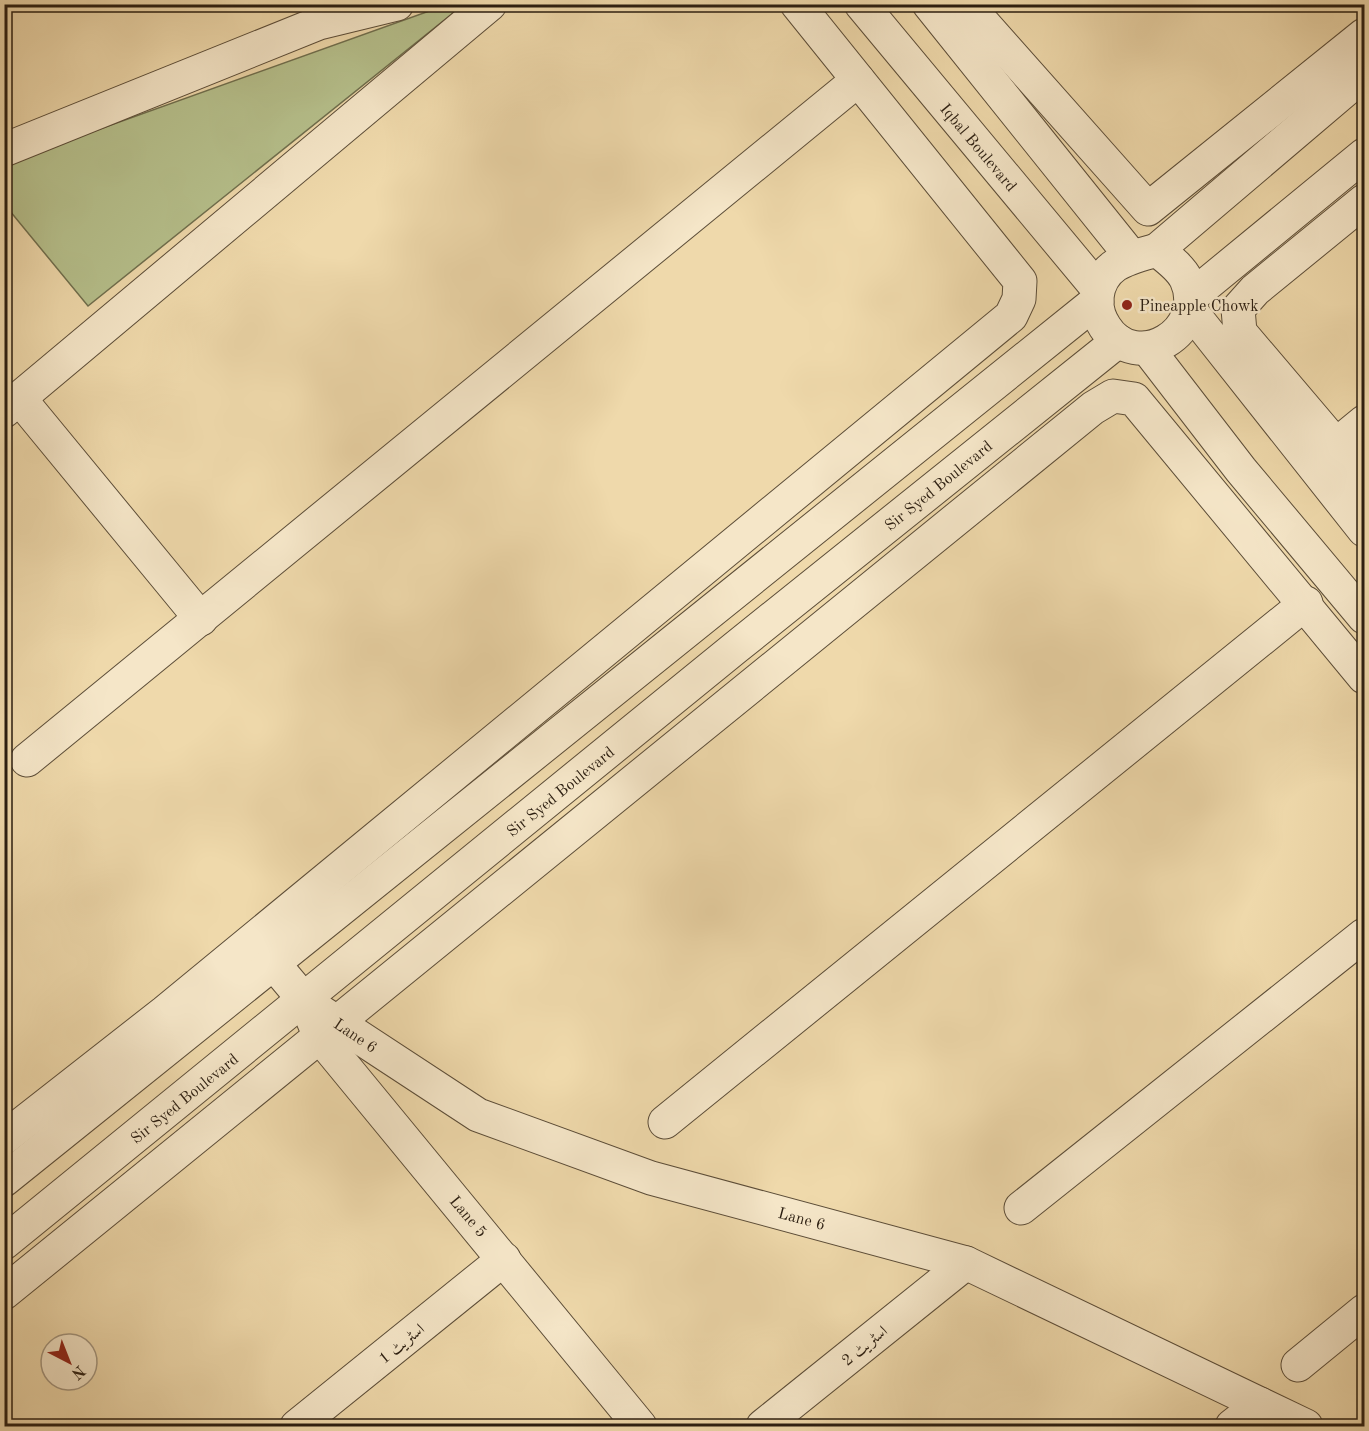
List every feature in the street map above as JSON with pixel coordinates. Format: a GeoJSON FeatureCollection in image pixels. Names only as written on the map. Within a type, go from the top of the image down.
{"type":"FeatureCollection","features":[{"type":"Feature","properties":{"kind":"street"},"geometry":{"type":"LineString","coordinates":[[4,150],[319,23],[397,4]]}},
{"type":"Feature","properties":{"kind":"street"},"geometry":{"type":"LineString","coordinates":[[201,619],[12,405],[490,4]]}},
{"type":"Feature","properties":{"kind":"street"},"geometry":{"type":"LineString","coordinates":[[4,1138],[183,997],[1011,316],[1019,299],[1020,281],[797,4]]}},
{"type":"Feature","properties":{"kind":"street","name":"Iqbal Boulevard"},"geometry":{"type":"LineString","coordinates":[[861,4],[1098,295]]}},
{"type":"Feature","properties":{"kind":"street"},"geometry":{"type":"LineString","coordinates":[[929,4],[1144,253],[1185,278],[1191,303],[1365,530]]}},
{"type":"Feature","properties":{"kind":"street"},"geometry":{"type":"LineString","coordinates":[[970,6],[1149,209],[1365,35]]}},
{"type":"Feature","properties":{"kind":"street"},"geometry":{"type":"LineString","coordinates":[[4,1180],[274,964],[1098,295],[1110,269],[1144,253],[1365,74]]}},
{"type":"Feature","properties":{"kind":"street"},"geometry":{"type":"LineString","coordinates":[[27,760],[858,80]]}},
{"type":"Feature","properties":{"kind":"street"},"geometry":{"type":"LineString","coordinates":[[1132,345],[1162,345],[1175,336],[1185,324],[1191,303],[1365,155]]}},
{"type":"Feature","properties":{"kind":"street"},"geometry":{"type":"LineString","coordinates":[[1365,201],[1255,290],[1238,309],[1240,332],[1336,446],[1365,486]]}},
{"type":"Feature","properties":{"kind":"street"},"geometry":{"type":"LineString","coordinates":[[1098,295],[1103,324],[1132,345],[1365,617]]}},
{"type":"Feature","properties":{"kind":"street","name":"Sir Syed Boulevard"},"geometry":{"type":"LineString","coordinates":[[4,1242],[305,1001],[735,648],[1132,345]]}},
{"type":"Feature","properties":{"kind":"street"},"geometry":{"type":"LineString","coordinates":[[4,1293],[1093,408],[1113,396],[1134,399],[1365,676]]}},
{"type":"Feature","properties":{"kind":"street"},"geometry":{"type":"LineString","coordinates":[[1336,446],[1365,422]]}},
{"type":"Feature","properties":{"kind":"street"},"geometry":{"type":"LineString","coordinates":[[665,1122],[1306,603]]}},
{"type":"Feature","properties":{"kind":"street"},"geometry":{"type":"LineString","coordinates":[[735,648],[760,678]]}},
{"type":"Feature","properties":{"kind":"street"},"geometry":{"type":"LineString","coordinates":[[1021,1208],[1365,935]]}},
{"type":"Feature","properties":{"kind":"street","name":"Lane 5"},"geometry":{"type":"LineString","coordinates":[[274,964],[329,1030],[504,1258],[640,1426]]}},
{"type":"Feature","properties":{"kind":"street","name":"Lane 6"},"geometry":{"type":"LineString","coordinates":[[329,1030],[478,1115],[651,1178],[966,1263],[1306,1426]]}},
{"type":"Feature","properties":{"kind":"street","name":"اسٹریٹ 1"},"geometry":{"type":"LineString","coordinates":[[297,1426],[504,1258]]}},
{"type":"Feature","properties":{"kind":"street","name":"اسٹریٹ 2"},"geometry":{"type":"LineString","coordinates":[[763,1426],[966,1263]]}},
{"type":"Feature","properties":{"kind":"street"},"geometry":{"type":"LineString","coordinates":[[1298,1365],[1365,1311]]}},
{"type":"Feature","properties":{"kind":"street"},"geometry":{"type":"LineString","coordinates":[[1232,1426],[1260,1404]]}},
{"type":"Feature","properties":{"kind":"green space"},"geometry":{"type":"Polygon","coordinates":[[[446,5],[463,5],[88,306],[5,205],[5,163],[446,5]]]}},
{"type":"Feature","properties":{"kind":"place","name":"Pineapple Chowk"},"geometry":{"type":"Point","coordinates":[1127,305]}}]}
